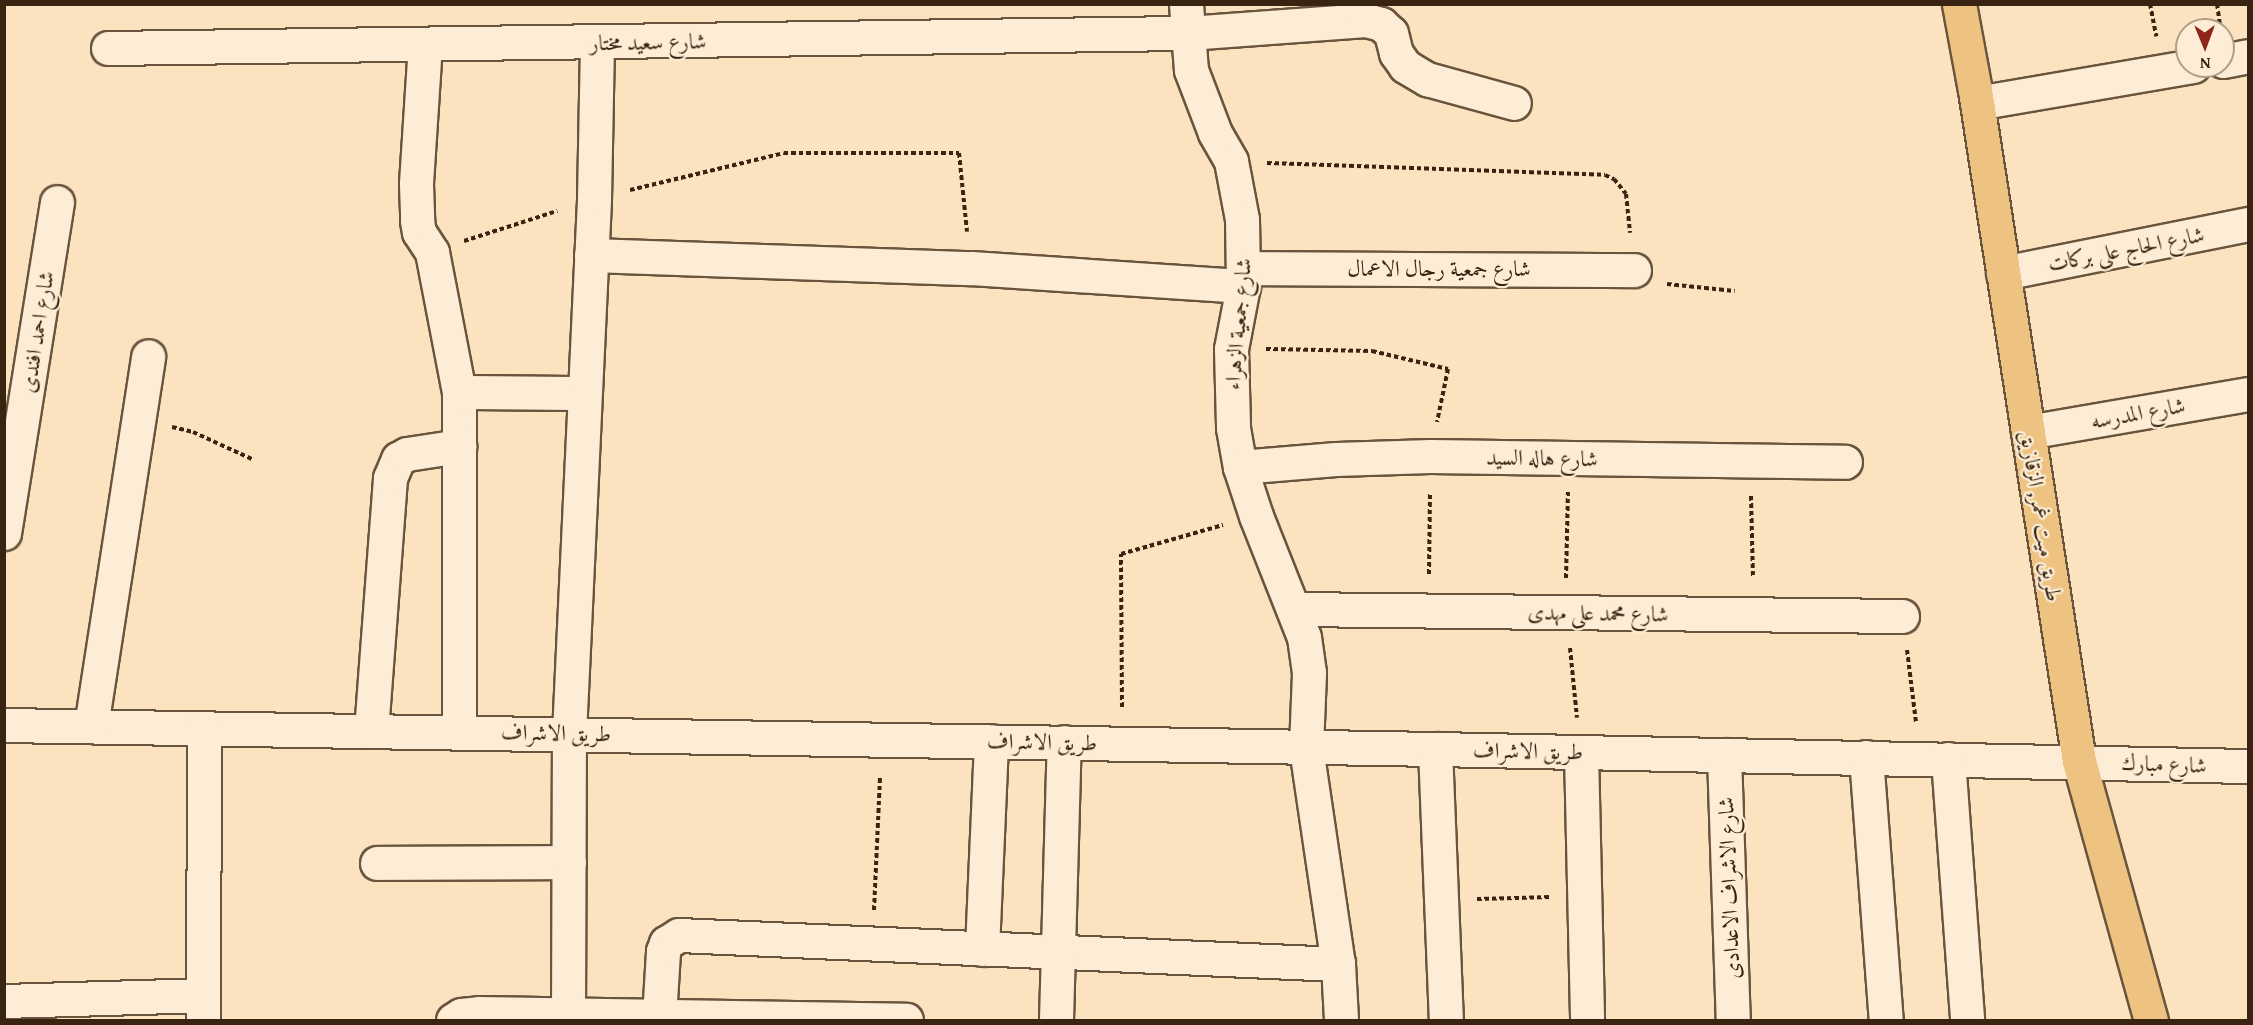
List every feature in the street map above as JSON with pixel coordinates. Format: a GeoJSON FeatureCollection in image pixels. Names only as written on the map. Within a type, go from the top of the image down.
{"type":"FeatureCollection","features":[{"type":"Feature","properties":{"kind":"highway","name":"طريق ميت غمر, الزقازيق"},"geometry":{"type":"LineString","coordinates":[[1959,4],[1977,103],[2079,761],[2151,1020]]}},
{"type":"Feature","properties":{"kind":"street","name":"شارع سعيد مختار"},"geometry":{"type":"LineString","coordinates":[[108,48],[597,42],[1187,19],[1366,20],[1381,24],[1391,33],[1396,53],[1405,66],[1427,79],[1514,103]]}},
{"type":"Feature","properties":{"kind":"street","name":"شارع جمعية الزهراء"},"geometry":{"type":"LineString","coordinates":[[1187,19],[1191,70],[1215,134],[1231,161],[1242,219],[1244,277],[1231,349],[1233,428],[1240,466],[1256,516],[1304,636],[1309,673],[1306,748],[1338,964],[1341,1020]]}},
{"type":"Feature","properties":{"kind":"street"},"geometry":{"type":"LineString","coordinates":[[568,1017],[569,734],[594,199],[597,42]]}},
{"type":"Feature","properties":{"kind":"street"},"geometry":{"type":"LineString","coordinates":[[425,44],[416,184],[417,221],[419,232],[432,252],[459,392],[459,732]]}},
{"type":"Feature","properties":{"kind":"street"},"geometry":{"type":"LineString","coordinates":[[1977,103],[2175,69]]}},
{"type":"Feature","properties":{"kind":"street","name":"شارع احمد افندى"},"geometry":{"type":"LineString","coordinates":[[4,533],[57,202]]}},
{"type":"Feature","properties":{"kind":"street","name":"شارع الحاج على بركات"},"geometry":{"type":"LineString","coordinates":[[2003,273],[2248,224]]}},
{"type":"Feature","properties":{"kind":"street","name":"شارع جمعية رجال الاعمال"},"geometry":{"type":"LineString","coordinates":[[591,255],[1244,277],[1634,270]]}},
{"type":"Feature","properties":{"kind":"street"},"geometry":{"type":"LineString","coordinates":[[91,726],[148,356]]}},
{"type":"Feature","properties":{"kind":"street"},"geometry":{"type":"LineString","coordinates":[[459,392],[584,393]]}},
{"type":"Feature","properties":{"kind":"street","name":"شارع المدرسه"},"geometry":{"type":"LineString","coordinates":[[2028,432],[2248,394]]}},
{"type":"Feature","properties":{"kind":"street"},"geometry":{"type":"LineString","coordinates":[[371,731],[390,478],[398,459],[407,454],[459,446]]}},
{"type":"Feature","properties":{"kind":"street","name":"شارع هاله السيد"},"geometry":{"type":"LineString","coordinates":[[1240,466],[1430,456],[1845,462]]}},
{"type":"Feature","properties":{"kind":"street","name":"شارع محمد على مهدى"},"geometry":{"type":"LineString","coordinates":[[1294,609],[1902,616]]}},
{"type":"Feature","properties":{"kind":"street","name":"طريق الاشراف"},"geometry":{"type":"LineString","coordinates":[[4,725],[2079,761]]}},
{"type":"Feature","properties":{"kind":"street"},"geometry":{"type":"LineString","coordinates":[[4,1001],[203,1008],[204,728]]}},
{"type":"Feature","properties":{"kind":"street"},"geometry":{"type":"LineString","coordinates":[[982,949],[991,741]]}},
{"type":"Feature","properties":{"kind":"street"},"geometry":{"type":"LineString","coordinates":[[1056,1020],[1064,742]]}},
{"type":"Feature","properties":{"kind":"street"},"geometry":{"type":"LineString","coordinates":[[1435,749],[1446,1020]]}},
{"type":"Feature","properties":{"kind":"street"},"geometry":{"type":"LineString","coordinates":[[1581,752],[1587,1020]]}},
{"type":"Feature","properties":{"kind":"street","name":"شارع الاشراف الاعدادى"},"geometry":{"type":"LineString","coordinates":[[1724,755],[1733,1020]]}},
{"type":"Feature","properties":{"kind":"street"},"geometry":{"type":"LineString","coordinates":[[1866,757],[1886,1020]]}},
{"type":"Feature","properties":{"kind":"street"},"geometry":{"type":"LineString","coordinates":[[1934,758],[1967,1020]]}},
{"type":"Feature","properties":{"kind":"street","name":"شارع مبارك"},"geometry":{"type":"LineString","coordinates":[[2079,761],[2248,766]]}},
{"type":"Feature","properties":{"kind":"street"},"geometry":{"type":"LineString","coordinates":[[377,863],[569,862]]}},
{"type":"Feature","properties":{"kind":"street"},"geometry":{"type":"LineString","coordinates":[[659,1017],[663,951],[666,943],[679,935],[1338,964]]}},
{"type":"Feature","properties":{"kind":"street"},"geometry":{"type":"LineString","coordinates":[[453,1020],[461,1015],[479,1013],[568,1017],[906,1020]]}},
{"type":"Feature","properties":{"kind":"path"},"geometry":{"type":"LineString","coordinates":[[432,252],[594,199],[784,153],[959,153],[971,268]]}},
{"type":"Feature","properties":{"kind":"path"},"geometry":{"type":"LineString","coordinates":[[1231,161],[1605,175],[1614,179],[1626,194],[1635,281],[1735,291]]}},
{"type":"Feature","properties":{"kind":"path"},"geometry":{"type":"LineString","coordinates":[[1231,349],[1372,351],[1448,369],[1430,456],[1429,611]]}},
{"type":"Feature","properties":{"kind":"path"},"geometry":{"type":"LineString","coordinates":[[139,419],[193,432],[252,459]]}},
{"type":"Feature","properties":{"kind":"path"},"geometry":{"type":"LineString","coordinates":[[1569,458],[1566,613],[1581,752]]}},
{"type":"Feature","properties":{"kind":"path"},"geometry":{"type":"LineString","coordinates":[[1750,461],[1754,615]]}},
{"type":"Feature","properties":{"kind":"path"},"geometry":{"type":"LineString","coordinates":[[1122,744],[1121,554],[1256,516]]}},
{"type":"Feature","properties":{"kind":"path"},"geometry":{"type":"LineString","coordinates":[[1902,616],[1934,758]]}},
{"type":"Feature","properties":{"kind":"path"},"geometry":{"type":"LineString","coordinates":[[872,944],[881,740]]}},
{"type":"Feature","properties":{"kind":"path"},"geometry":{"type":"LineString","coordinates":[[1440,900],[1584,896]]}}]}
